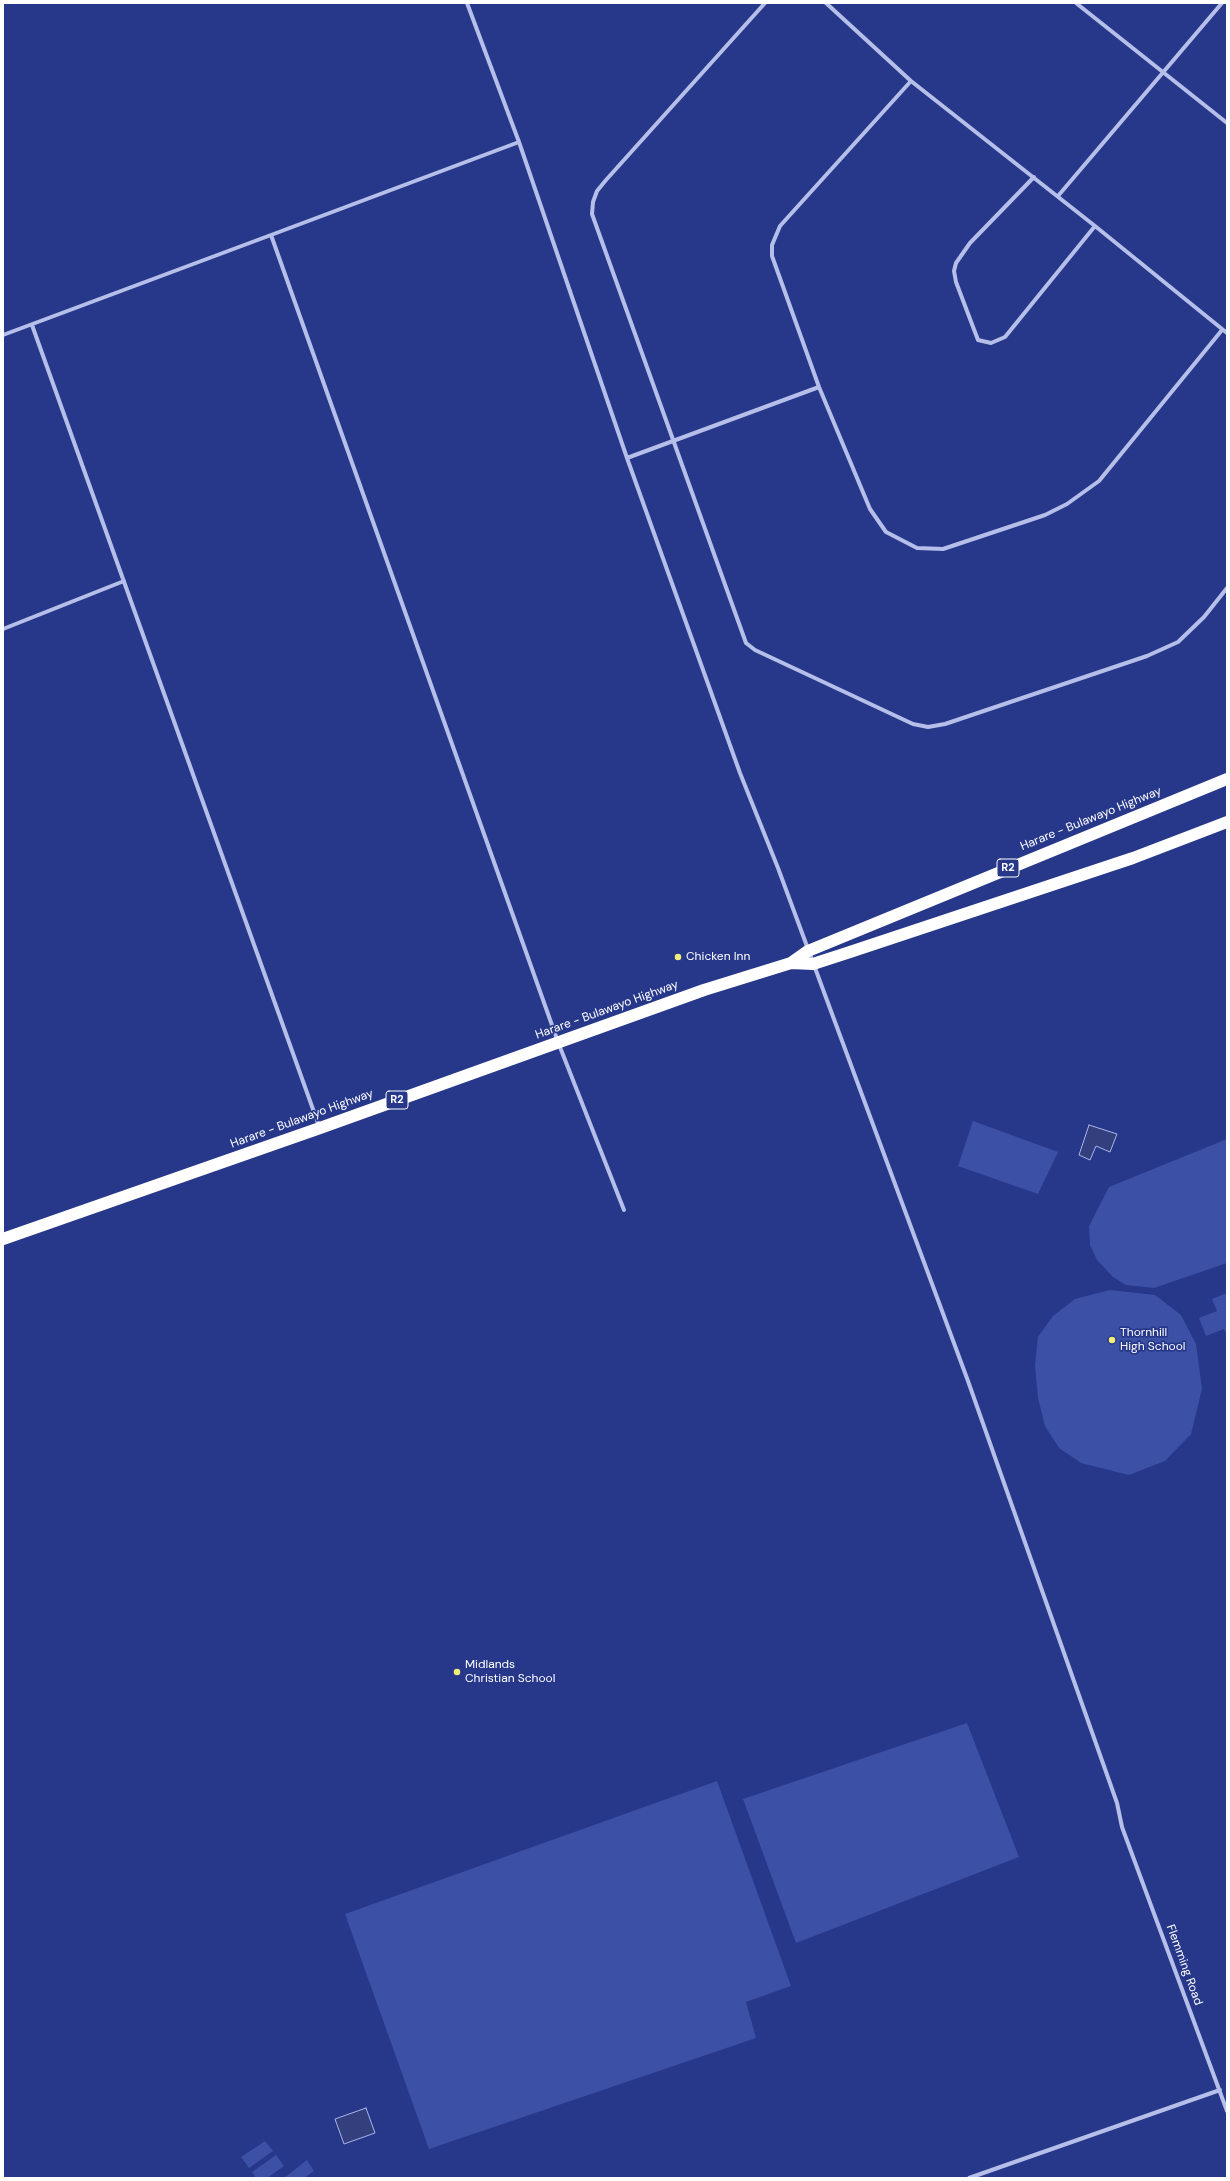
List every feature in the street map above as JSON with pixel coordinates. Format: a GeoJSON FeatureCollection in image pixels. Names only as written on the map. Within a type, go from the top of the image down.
{"type":"FeatureCollection","features":[{"type":"Feature","properties":{"kind":"highway","name":"Harare - Bulawayo Highway"},"geometry":{"type":"LineString","coordinates":[[3,1239],[320,1128],[704,990],[791,963],[808,951],[1227,779]]}},
{"type":"Feature","properties":{"kind":"highway","name":"Harare - Bulawayo Highway"},"geometry":{"type":"LineString","coordinates":[[791,963],[813,964],[1054,885],[1227,822]]}},
{"type":"Feature","properties":{"kind":"street","name":"Flemming Road"},"geometry":{"type":"LineString","coordinates":[[467,3],[519,142],[627,458],[740,773],[813,964],[968,1381],[1118,1803],[1122,1827],[1227,2111]]}},
{"type":"Feature","properties":{"kind":"street"},"geometry":{"type":"LineString","coordinates":[[765,3],[606,180],[597,191],[593,202],[592,214],[746,643],[754,650],[913,724],[928,727],[945,724],[1147,656],[1178,642],[1204,617],[1227,588]]}},
{"type":"Feature","properties":{"kind":"street"},"geometry":{"type":"LineString","coordinates":[[826,3],[911,81],[1058,196],[1227,333]]}},
{"type":"Feature","properties":{"kind":"street"},"geometry":{"type":"LineString","coordinates":[[1076,3],[1227,123]]}},
{"type":"Feature","properties":{"kind":"street"},"geometry":{"type":"LineString","coordinates":[[1058,196],[1222,3]]}},
{"type":"Feature","properties":{"kind":"street"},"geometry":{"type":"LineString","coordinates":[[911,81],[780,226],[772,245],[772,256],[819,387],[870,510],[886,532],[917,548],[930,550],[943,549],[1045,515],[1085,493],[1099,481],[1222,330]]}},
{"type":"Feature","properties":{"kind":"street"},"geometry":{"type":"LineString","coordinates":[[3,335],[519,142]]}},
{"type":"Feature","properties":{"kind":"street"},"geometry":{"type":"LineString","coordinates":[[1034,177],[970,243],[956,263],[954,271],[956,282],[978,340],[991,343],[1005,337],[1095,226]]}},
{"type":"Feature","properties":{"kind":"street"},"geometry":{"type":"LineString","coordinates":[[271,235],[558,1042],[624,1210]]}},
{"type":"Feature","properties":{"kind":"street"},"geometry":{"type":"LineString","coordinates":[[32,325],[320,1128]]}},
{"type":"Feature","properties":{"kind":"street"},"geometry":{"type":"LineString","coordinates":[[627,458],[819,387]]}},
{"type":"Feature","properties":{"kind":"street"},"geometry":{"type":"LineString","coordinates":[[3,629],[124,581]]}},
{"type":"Feature","properties":{"kind":"street"},"geometry":{"type":"LineString","coordinates":[[969,2178],[1220,2090]]}},
{"type":"Feature","properties":{"kind":"shaded area"},"geometry":{"type":"Polygon","coordinates":[[[973,1121],[1058,1152],[1038,1194],[958,1166],[973,1121]]]}},
{"type":"Feature","properties":{"kind":"shaded area"},"geometry":{"type":"Polygon","coordinates":[[[1089,1125],[1117,1134],[1110,1152],[1096,1146],[1090,1160],[1079,1155],[1089,1125]]]}},
{"type":"Feature","properties":{"kind":"shaded area"},"geometry":{"type":"Polygon","coordinates":[[[1227,1139],[1227,1263],[1154,1288],[1126,1285],[1113,1277],[1097,1260],[1090,1245],[1089,1226],[1109,1187],[1227,1139]]]}},
{"type":"Feature","properties":{"kind":"shaded area"},"geometry":{"type":"Polygon","coordinates":[[[1110,1290],[1155,1295],[1181,1315],[1196,1344],[1202,1389],[1191,1434],[1165,1461],[1129,1475],[1081,1463],[1059,1448],[1045,1426],[1038,1398],[1035,1365],[1038,1337],[1053,1316],[1075,1299],[1110,1290]]]}},
{"type":"Feature","properties":{"kind":"shaded area"},"geometry":{"type":"Polygon","coordinates":[[[1227,1293],[1227,1336],[1224,1329],[1206,1336],[1199,1318],[1217,1311],[1212,1299],[1227,1293]]]}},
{"type":"Feature","properties":{"kind":"shaded area"},"geometry":{"type":"Polygon","coordinates":[[[967,1723],[1019,1857],[796,1943],[743,1799],[967,1723]]]}},
{"type":"Feature","properties":{"kind":"shaded area"},"geometry":{"type":"Polygon","coordinates":[[[717,1781],[791,1986],[746,2002],[756,2038],[429,2149],[345,1914],[717,1781]]]}},
{"type":"Feature","properties":{"kind":"shaded area"},"geometry":{"type":"Polygon","coordinates":[[[366,2108],[375,2133],[344,2144],[335,2119],[366,2108]]]}},
{"type":"Feature","properties":{"kind":"shaded area"},"geometry":{"type":"Polygon","coordinates":[[[265,2141],[273,2151],[249,2168],[241,2157],[265,2141]]]}},
{"type":"Feature","properties":{"kind":"shaded area"},"geometry":{"type":"Polygon","coordinates":[[[276,2155],[284,2166],[267,2178],[256,2178],[252,2172],[276,2155]]]}},
{"type":"Feature","properties":{"kind":"shaded area"},"geometry":{"type":"Polygon","coordinates":[[[307,2160],[314,2171],[304,2178],[284,2178],[307,2160]]]}},
{"type":"Feature","properties":{"kind":"place","name":"Chicken Inn"},"geometry":{"type":"Point","coordinates":[678,957]}},
{"type":"Feature","properties":{"kind":"place","name":"Thornhill High School"},"geometry":{"type":"Point","coordinates":[1112,1340]}},
{"type":"Feature","properties":{"kind":"place","name":"Midlands Christian School"},"geometry":{"type":"Point","coordinates":[457,1672]}}]}
